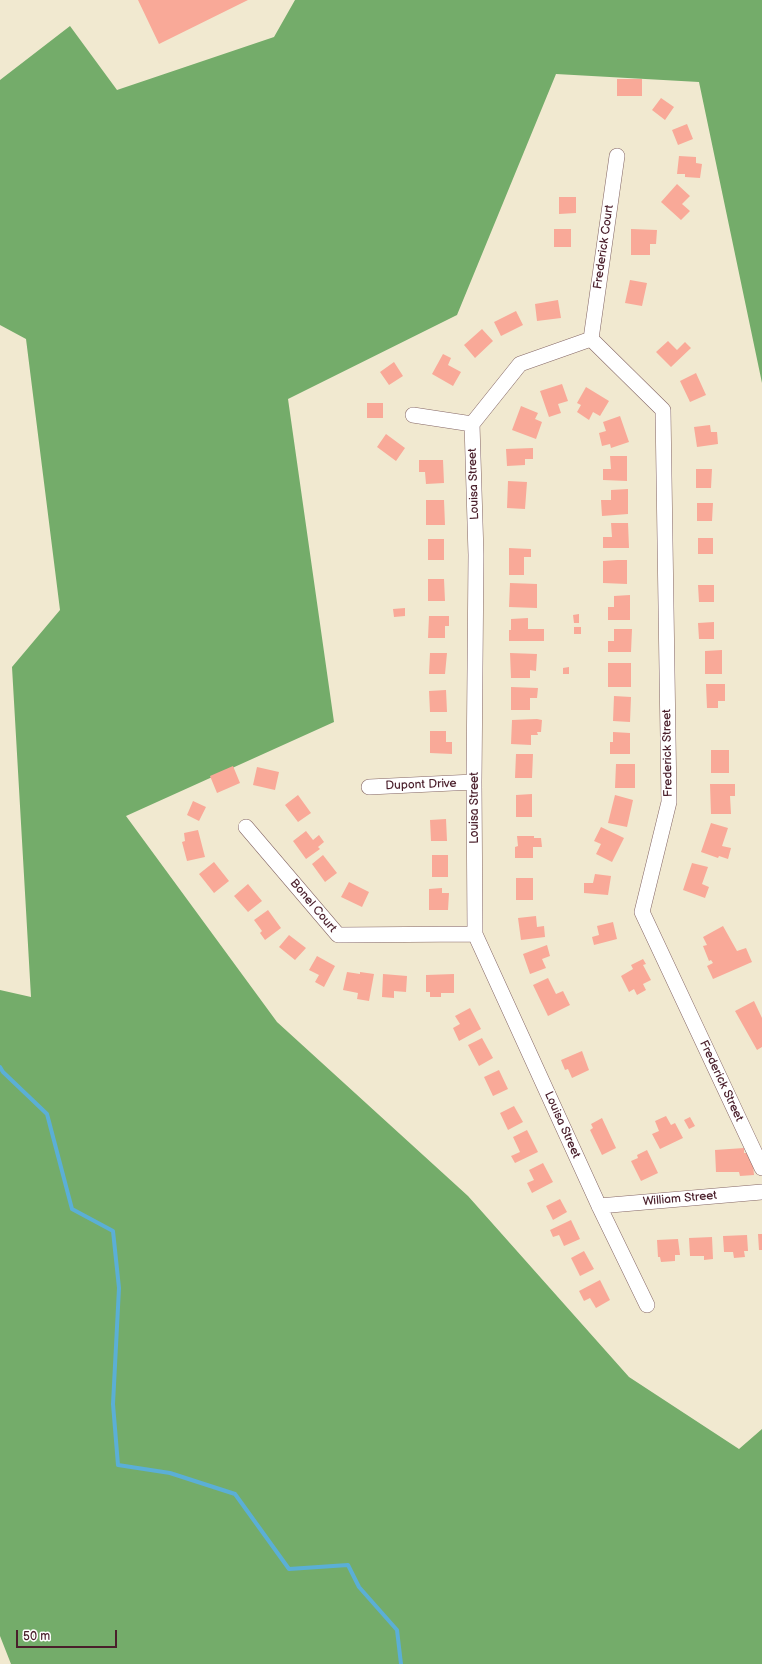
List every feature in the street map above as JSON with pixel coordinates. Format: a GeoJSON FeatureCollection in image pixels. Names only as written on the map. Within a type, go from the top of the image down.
{"type":"FeatureCollection","features":[{"type":"Feature","properties":{"kind":"street","name":"Frederick Court"},"geometry":{"type":"LineString","coordinates":[[591,339],[617,156]]}},
{"type":"Feature","properties":{"kind":"street"},"geometry":{"type":"LineString","coordinates":[[413,415],[472,424],[520,364],[591,339]]}},
{"type":"Feature","properties":{"kind":"street","name":"Frederick Street"},"geometry":{"type":"LineString","coordinates":[[591,339],[663,410],[669,802],[642,912],[762,1168]]}},
{"type":"Feature","properties":{"kind":"street","name":"Louisa Street"},"geometry":{"type":"LineString","coordinates":[[472,424],[476,555],[474,782],[476,934],[599,1206],[647,1305]]}},
{"type":"Feature","properties":{"kind":"street","name":"Dupont Drive"},"geometry":{"type":"LineString","coordinates":[[369,787],[474,782]]}},
{"type":"Feature","properties":{"kind":"street","name":"Bonel Court"},"geometry":{"type":"LineString","coordinates":[[246,827],[338,935],[476,934]]}},
{"type":"Feature","properties":{"kind":"street","name":"William Street"},"geometry":{"type":"LineString","coordinates":[[599,1206],[762,1192]]}},
{"type":"Feature","properties":{"kind":"green space"},"geometry":{"type":"Polygon","coordinates":[[[295,0],[762,0],[762,383],[699,82],[556,74],[457,315],[288,399],[334,722],[126,816],[277,1022],[468,1196],[629,1377],[739,1449],[762,1429],[762,1664],[11,1664],[0,1636],[0,990],[31,997],[12,667],[60,610],[26,339],[0,325],[0,80],[70,26],[117,90],[274,37],[295,0]]]}},
{"type":"Feature","properties":{"kind":"building"},"geometry":{"type":"Polygon","coordinates":[[[138,0],[248,0],[159,44],[138,0]]]}},
{"type":"Feature","properties":{"kind":"building"},"geometry":{"type":"Polygon","coordinates":[[[617,79],[642,79],[642,96],[617,96],[617,79]]]}},
{"type":"Feature","properties":{"kind":"building"},"geometry":{"type":"Polygon","coordinates":[[[661,98],[674,107],[665,120],[652,110],[661,98]]]}},
{"type":"Feature","properties":{"kind":"building"},"geometry":{"type":"Polygon","coordinates":[[[687,124],[693,139],[678,145],[672,130],[687,124]]]}},
{"type":"Feature","properties":{"kind":"building"},"geometry":{"type":"Polygon","coordinates":[[[679,156],[696,157],[696,163],[702,164],[700,178],[685,177],[685,174],[677,174],[679,156]]]}},
{"type":"Feature","properties":{"kind":"building"},"geometry":{"type":"Polygon","coordinates":[[[677,184],[690,196],[682,204],[690,211],[681,220],[661,202],[677,184]]]}},
{"type":"Feature","properties":{"kind":"building"},"geometry":{"type":"Polygon","coordinates":[[[559,197],[576,197],[576,213],[559,214],[559,197]]]}},
{"type":"Feature","properties":{"kind":"building"},"geometry":{"type":"Polygon","coordinates":[[[554,229],[571,229],[571,247],[554,247],[554,229]]]}},
{"type":"Feature","properties":{"kind":"building"},"geometry":{"type":"Polygon","coordinates":[[[631,229],[657,230],[656,244],[650,244],[650,255],[631,255],[631,229]]]}},
{"type":"Feature","properties":{"kind":"building"},"geometry":{"type":"Polygon","coordinates":[[[630,280],[647,283],[642,306],[625,303],[630,280]]]}},
{"type":"Feature","properties":{"kind":"building"},"geometry":{"type":"Polygon","coordinates":[[[558,300],[561,318],[537,321],[535,304],[558,300]]]}},
{"type":"Feature","properties":{"kind":"building"},"geometry":{"type":"Polygon","coordinates":[[[516,311],[523,325],[501,336],[494,322],[516,311]]]}},
{"type":"Feature","properties":{"kind":"building"},"geometry":{"type":"Polygon","coordinates":[[[482,329],[493,341],[475,358],[464,345],[482,329]]]}},
{"type":"Feature","properties":{"kind":"building"},"geometry":{"type":"Polygon","coordinates":[[[668,341],[677,350],[685,342],[691,348],[671,367],[656,352],[668,341]]]}},
{"type":"Feature","properties":{"kind":"building"},"geometry":{"type":"Polygon","coordinates":[[[443,354],[451,358],[448,365],[461,372],[453,386],[432,374],[443,354]]]}},
{"type":"Feature","properties":{"kind":"building"},"geometry":{"type":"Polygon","coordinates":[[[394,362],[403,376],[389,385],[380,372],[394,362]]]}},
{"type":"Feature","properties":{"kind":"building"},"geometry":{"type":"Polygon","coordinates":[[[696,373],[706,395],[690,402],[680,381],[696,373]]]}},
{"type":"Feature","properties":{"kind":"building"},"geometry":{"type":"Polygon","coordinates":[[[562,384],[568,401],[558,404],[561,413],[549,417],[540,391],[562,384]]]}},
{"type":"Feature","properties":{"kind":"building"},"geometry":{"type":"Polygon","coordinates":[[[586,387],[609,401],[600,416],[593,412],[589,420],[577,412],[581,405],[577,403],[586,387]]]}},
{"type":"Feature","properties":{"kind":"building"},"geometry":{"type":"Polygon","coordinates":[[[367,403],[383,403],[383,418],[367,418],[367,403]]]}},
{"type":"Feature","properties":{"kind":"building"},"geometry":{"type":"Polygon","coordinates":[[[521,406],[538,413],[535,419],[542,422],[536,439],[512,430],[521,406]]]}},
{"type":"Feature","properties":{"kind":"building"},"geometry":{"type":"Polygon","coordinates":[[[620,416],[629,442],[611,448],[610,444],[602,446],[599,433],[606,431],[603,422],[620,416]]]}},
{"type":"Feature","properties":{"kind":"building"},"geometry":{"type":"Polygon","coordinates":[[[710,425],[711,432],[717,432],[718,444],[697,447],[694,427],[710,425]]]}},
{"type":"Feature","properties":{"kind":"building"},"geometry":{"type":"Polygon","coordinates":[[[386,434],[405,448],[396,461],[377,447],[386,434]]]}},
{"type":"Feature","properties":{"kind":"building"},"geometry":{"type":"Polygon","coordinates":[[[533,448],[533,459],[525,459],[525,465],[507,466],[506,449],[533,448]]]}},
{"type":"Feature","properties":{"kind":"building"},"geometry":{"type":"Polygon","coordinates":[[[610,456],[627,456],[627,481],[603,480],[603,469],[611,469],[610,456]]]}},
{"type":"Feature","properties":{"kind":"building"},"geometry":{"type":"Polygon","coordinates":[[[419,460],[443,460],[444,483],[426,484],[425,472],[419,472],[419,460]]]}},
{"type":"Feature","properties":{"kind":"building"},"geometry":{"type":"Polygon","coordinates":[[[696,469],[712,469],[711,488],[696,488],[696,469]]]}},
{"type":"Feature","properties":{"kind":"building"},"geometry":{"type":"Polygon","coordinates":[[[508,481],[527,482],[525,509],[507,508],[508,481]]]}},
{"type":"Feature","properties":{"kind":"building"},"geometry":{"type":"Polygon","coordinates":[[[628,489],[628,514],[602,516],[601,500],[611,500],[611,490],[628,489]]]}},
{"type":"Feature","properties":{"kind":"building"},"geometry":{"type":"Polygon","coordinates":[[[426,500],[444,500],[445,525],[426,525],[426,500]]]}},
{"type":"Feature","properties":{"kind":"building"},"geometry":{"type":"Polygon","coordinates":[[[697,503],[713,503],[712,521],[697,521],[697,503]]]}},
{"type":"Feature","properties":{"kind":"building"},"geometry":{"type":"Polygon","coordinates":[[[611,523],[628,523],[629,548],[603,548],[603,537],[612,537],[611,523]]]}},
{"type":"Feature","properties":{"kind":"building"},"geometry":{"type":"Polygon","coordinates":[[[698,538],[713,538],[713,554],[698,554],[698,538]]]}},
{"type":"Feature","properties":{"kind":"building"},"geometry":{"type":"Polygon","coordinates":[[[428,539],[444,539],[444,560],[428,560],[428,539]]]}},
{"type":"Feature","properties":{"kind":"building"},"geometry":{"type":"Polygon","coordinates":[[[509,548],[531,549],[531,557],[524,557],[524,575],[509,575],[509,548]]]}},
{"type":"Feature","properties":{"kind":"building"},"geometry":{"type":"Polygon","coordinates":[[[627,560],[627,584],[603,583],[603,561],[627,560]]]}},
{"type":"Feature","properties":{"kind":"building"},"geometry":{"type":"Polygon","coordinates":[[[428,579],[444,579],[445,601],[428,601],[428,579]]]}},
{"type":"Feature","properties":{"kind":"building"},"geometry":{"type":"Polygon","coordinates":[[[510,583],[537,584],[537,608],[509,607],[510,583]]]}},
{"type":"Feature","properties":{"kind":"building"},"geometry":{"type":"Polygon","coordinates":[[[698,585],[714,585],[714,602],[699,602],[698,585]]]}},
{"type":"Feature","properties":{"kind":"building"},"geometry":{"type":"Polygon","coordinates":[[[630,595],[630,620],[608,620],[608,607],[614,607],[614,596],[630,595]]]}},
{"type":"Feature","properties":{"kind":"building"},"geometry":{"type":"Polygon","coordinates":[[[405,608],[405,616],[394,617],[393,609],[405,608]]]}},
{"type":"Feature","properties":{"kind":"building"},"geometry":{"type":"Polygon","coordinates":[[[579,614],[579,623],[574,623],[573,615],[579,614]]]}},
{"type":"Feature","properties":{"kind":"building"},"geometry":{"type":"Polygon","coordinates":[[[429,616],[449,616],[449,626],[445,626],[445,638],[428,638],[429,616]]]}},
{"type":"Feature","properties":{"kind":"building"},"geometry":{"type":"Polygon","coordinates":[[[528,618],[528,629],[544,629],[544,641],[509,641],[511,619],[528,618]]]}},
{"type":"Feature","properties":{"kind":"building"},"geometry":{"type":"Polygon","coordinates":[[[714,622],[714,639],[699,639],[698,623],[714,622]]]}},
{"type":"Feature","properties":{"kind":"building"},"geometry":{"type":"Polygon","coordinates":[[[574,627],[581,627],[581,634],[574,634],[574,627]]]}},
{"type":"Feature","properties":{"kind":"building"},"geometry":{"type":"Polygon","coordinates":[[[614,629],[632,629],[631,652],[608,652],[608,641],[614,641],[614,629]]]}},
{"type":"Feature","properties":{"kind":"building"},"geometry":{"type":"Polygon","coordinates":[[[722,650],[722,674],[705,674],[705,651],[722,650]]]}},
{"type":"Feature","properties":{"kind":"building"},"geometry":{"type":"Polygon","coordinates":[[[430,653],[447,653],[445,674],[429,674],[430,653]]]}},
{"type":"Feature","properties":{"kind":"building"},"geometry":{"type":"Polygon","coordinates":[[[510,653],[537,654],[536,671],[530,670],[530,678],[511,678],[510,653]]]}},
{"type":"Feature","properties":{"kind":"building"},"geometry":{"type":"Polygon","coordinates":[[[608,663],[631,663],[631,687],[608,687],[608,663]]]}},
{"type":"Feature","properties":{"kind":"building"},"geometry":{"type":"Polygon","coordinates":[[[569,667],[569,674],[563,674],[563,668],[569,667]]]}},
{"type":"Feature","properties":{"kind":"building"},"geometry":{"type":"Polygon","coordinates":[[[706,684],[725,684],[725,701],[718,701],[718,708],[707,708],[706,684]]]}},
{"type":"Feature","properties":{"kind":"building"},"geometry":{"type":"Polygon","coordinates":[[[511,687],[538,688],[537,698],[530,698],[530,710],[511,710],[511,687]]]}},
{"type":"Feature","properties":{"kind":"building"},"geometry":{"type":"Polygon","coordinates":[[[446,690],[447,712],[430,712],[429,691],[446,690]]]}},
{"type":"Feature","properties":{"kind":"building"},"geometry":{"type":"Polygon","coordinates":[[[614,696],[631,697],[630,722],[613,721],[614,696]]]}},
{"type":"Feature","properties":{"kind":"building"},"geometry":{"type":"Polygon","coordinates":[[[512,720],[542,720],[541,732],[537,732],[538,735],[531,735],[531,745],[511,744],[512,720]]]}},
{"type":"Feature","properties":{"kind":"building"},"geometry":{"type":"Polygon","coordinates":[[[430,731],[446,731],[446,742],[452,742],[452,754],[430,753],[430,731]]]}},
{"type":"Feature","properties":{"kind":"building"},"geometry":{"type":"Polygon","coordinates":[[[613,732],[630,733],[630,754],[610,754],[610,742],[613,742],[613,732]]]}},
{"type":"Feature","properties":{"kind":"building"},"geometry":{"type":"Polygon","coordinates":[[[711,750],[729,750],[729,773],[711,773],[711,750]]]}},
{"type":"Feature","properties":{"kind":"building"},"geometry":{"type":"Polygon","coordinates":[[[516,754],[533,754],[532,778],[515,778],[516,754]]]}},
{"type":"Feature","properties":{"kind":"building"},"geometry":{"type":"Polygon","coordinates":[[[616,764],[635,764],[635,788],[615,788],[616,764]]]}},
{"type":"Feature","properties":{"kind":"building"},"geometry":{"type":"Polygon","coordinates":[[[233,766],[240,783],[217,793],[210,776],[233,766]]]}},
{"type":"Feature","properties":{"kind":"building"},"geometry":{"type":"Polygon","coordinates":[[[257,767],[279,772],[275,790],[253,785],[257,767]]]}},
{"type":"Feature","properties":{"kind":"building"},"geometry":{"type":"Polygon","coordinates":[[[710,784],[735,784],[735,796],[730,796],[731,814],[711,814],[710,784]]]}},
{"type":"Feature","properties":{"kind":"building"},"geometry":{"type":"Polygon","coordinates":[[[532,794],[532,817],[516,817],[516,795],[532,794]]]}},
{"type":"Feature","properties":{"kind":"building"},"geometry":{"type":"Polygon","coordinates":[[[298,795],[311,813],[298,822],[285,805],[298,795]]]}},
{"type":"Feature","properties":{"kind":"building"},"geometry":{"type":"Polygon","coordinates":[[[615,795],[633,800],[627,827],[608,823],[615,795]]]}},
{"type":"Feature","properties":{"kind":"building"},"geometry":{"type":"Polygon","coordinates":[[[193,801],[206,807],[199,821],[187,815],[193,801]]]}},
{"type":"Feature","properties":{"kind":"building"},"geometry":{"type":"Polygon","coordinates":[[[446,819],[447,841],[431,841],[430,820],[446,819]]]}},
{"type":"Feature","properties":{"kind":"building"},"geometry":{"type":"Polygon","coordinates":[[[711,823],[728,828],[722,846],[731,848],[728,859],[719,856],[718,858],[701,852],[711,823]]]}},
{"type":"Feature","properties":{"kind":"building"},"geometry":{"type":"Polygon","coordinates":[[[601,827],[624,838],[612,862],[596,854],[601,844],[594,841],[601,827]]]}},
{"type":"Feature","properties":{"kind":"building"},"geometry":{"type":"Polygon","coordinates":[[[198,830],[205,857],[187,861],[182,842],[185,841],[184,833],[198,830]]]}},
{"type":"Feature","properties":{"kind":"building"},"geometry":{"type":"Polygon","coordinates":[[[306,831],[313,840],[319,835],[324,842],[318,847],[320,849],[306,859],[293,841],[306,831]]]}},
{"type":"Feature","properties":{"kind":"building"},"geometry":{"type":"Polygon","coordinates":[[[517,836],[534,836],[534,838],[541,838],[542,847],[533,847],[533,858],[515,858],[515,847],[518,846],[517,836]]]}},
{"type":"Feature","properties":{"kind":"building"},"geometry":{"type":"Polygon","coordinates":[[[323,855],[337,873],[325,882],[312,864],[323,855]]]}},
{"type":"Feature","properties":{"kind":"building"},"geometry":{"type":"Polygon","coordinates":[[[432,855],[448,855],[448,877],[432,877],[432,855]]]}},
{"type":"Feature","properties":{"kind":"building"},"geometry":{"type":"Polygon","coordinates":[[[214,862],[229,881],[214,893],[199,874],[214,862]]]}},
{"type":"Feature","properties":{"kind":"building"},"geometry":{"type":"Polygon","coordinates":[[[692,863],[708,867],[702,884],[709,887],[705,898],[683,890],[692,863]]]}},
{"type":"Feature","properties":{"kind":"building"},"geometry":{"type":"Polygon","coordinates":[[[595,874],[611,876],[608,895],[584,893],[584,883],[593,883],[595,874]]]}},
{"type":"Feature","properties":{"kind":"building"},"geometry":{"type":"Polygon","coordinates":[[[516,878],[533,878],[533,900],[516,900],[516,878]]]}},
{"type":"Feature","properties":{"kind":"building"},"geometry":{"type":"Polygon","coordinates":[[[349,882],[369,892],[362,907],[341,897],[349,882]]]}},
{"type":"Feature","properties":{"kind":"building"},"geometry":{"type":"Polygon","coordinates":[[[248,884],[262,901],[248,912],[234,896],[248,884]]]}},
{"type":"Feature","properties":{"kind":"building"},"geometry":{"type":"Polygon","coordinates":[[[442,888],[442,893],[449,893],[448,910],[429,910],[429,889],[442,888]]]}},
{"type":"Feature","properties":{"kind":"building"},"geometry":{"type":"Polygon","coordinates":[[[268,910],[281,928],[265,940],[260,933],[262,931],[254,920],[268,910]]]}},
{"type":"Feature","properties":{"kind":"building"},"geometry":{"type":"Polygon","coordinates":[[[536,916],[537,927],[544,926],[545,937],[521,940],[518,918],[536,916]]]}},
{"type":"Feature","properties":{"kind":"building"},"geometry":{"type":"Polygon","coordinates":[[[613,922],[617,939],[594,945],[592,937],[599,935],[597,926],[613,922]]]}},
{"type":"Feature","properties":{"kind":"building"},"geometry":{"type":"Polygon","coordinates":[[[723,926],[737,951],[746,948],[752,962],[713,979],[707,966],[713,963],[711,960],[709,961],[703,946],[707,945],[703,937],[723,926]]]}},
{"type":"Feature","properties":{"kind":"building"},"geometry":{"type":"Polygon","coordinates":[[[289,935],[306,948],[295,960],[279,947],[289,935]]]}},
{"type":"Feature","properties":{"kind":"building"},"geometry":{"type":"Polygon","coordinates":[[[547,945],[550,956],[542,959],[546,968],[530,974],[523,954],[547,945]]]}},
{"type":"Feature","properties":{"kind":"building"},"geometry":{"type":"Polygon","coordinates":[[[317,956],[335,966],[324,987],[315,982],[319,975],[309,970],[317,956]]]}},
{"type":"Feature","properties":{"kind":"building"},"geometry":{"type":"Polygon","coordinates":[[[643,959],[646,964],[643,965],[651,980],[643,984],[646,990],[637,995],[634,989],[629,992],[621,976],[633,969],[631,965],[643,959]]]}},
{"type":"Feature","properties":{"kind":"building"},"geometry":{"type":"Polygon","coordinates":[[[347,972],[374,974],[369,1001],[357,999],[358,993],[343,990],[347,972]]]}},
{"type":"Feature","properties":{"kind":"building"},"geometry":{"type":"Polygon","coordinates":[[[383,974],[407,976],[406,992],[394,991],[394,998],[382,997],[383,974]]]}},
{"type":"Feature","properties":{"kind":"building"},"geometry":{"type":"Polygon","coordinates":[[[454,974],[454,993],[441,993],[441,997],[430,997],[430,992],[426,992],[426,975],[454,974]]]}},
{"type":"Feature","properties":{"kind":"building"},"geometry":{"type":"Polygon","coordinates":[[[548,978],[556,994],[563,991],[570,1005],[548,1016],[533,985],[548,978]]]}},
{"type":"Feature","properties":{"kind":"building"},"geometry":{"type":"Polygon","coordinates":[[[754,1001],[762,1018],[762,1047],[757,1050],[735,1011],[754,1001]]]}},
{"type":"Feature","properties":{"kind":"building"},"geometry":{"type":"Polygon","coordinates":[[[470,1008],[481,1029],[459,1041],[453,1028],[460,1024],[455,1016],[470,1008]]]}},
{"type":"Feature","properties":{"kind":"building"},"geometry":{"type":"Polygon","coordinates":[[[482,1038],[493,1058],[479,1066],[468,1045],[482,1038]]]}},
{"type":"Feature","properties":{"kind":"building"},"geometry":{"type":"Polygon","coordinates":[[[582,1051],[589,1070],[572,1078],[568,1069],[565,1070],[561,1060],[582,1051]]]}},
{"type":"Feature","properties":{"kind":"building"},"geometry":{"type":"Polygon","coordinates":[[[499,1070],[508,1089],[493,1096],[484,1077],[499,1070]]]}},
{"type":"Feature","properties":{"kind":"building"},"geometry":{"type":"Polygon","coordinates":[[[514,1106],[523,1122],[508,1130],[500,1113],[514,1106]]]}},
{"type":"Feature","properties":{"kind":"building"},"geometry":{"type":"Polygon","coordinates":[[[666,1116],[671,1125],[675,1123],[683,1138],[660,1149],[652,1134],[659,1131],[655,1121],[666,1116]]]}},
{"type":"Feature","properties":{"kind":"building"},"geometry":{"type":"Polygon","coordinates":[[[690,1117],[695,1126],[689,1129],[684,1120],[690,1117]]]}},
{"type":"Feature","properties":{"kind":"building"},"geometry":{"type":"Polygon","coordinates":[[[602,1118],[616,1148],[602,1155],[590,1130],[593,1128],[591,1124],[602,1118]]]}},
{"type":"Feature","properties":{"kind":"building"},"geometry":{"type":"Polygon","coordinates":[[[527,1130],[538,1152],[515,1163],[511,1156],[520,1152],[513,1137],[527,1130]]]}},
{"type":"Feature","properties":{"kind":"building"},"geometry":{"type":"Polygon","coordinates":[[[744,1148],[744,1153],[752,1153],[754,1175],[740,1176],[739,1172],[716,1172],[715,1150],[744,1148]]]}},
{"type":"Feature","properties":{"kind":"building"},"geometry":{"type":"Polygon","coordinates":[[[647,1150],[658,1173],[641,1181],[631,1161],[638,1158],[637,1155],[647,1150]]]}},
{"type":"Feature","properties":{"kind":"building"},"geometry":{"type":"Polygon","coordinates":[[[543,1163],[553,1182],[532,1193],[527,1183],[534,1180],[529,1170],[543,1163]]]}},
{"type":"Feature","properties":{"kind":"building"},"geometry":{"type":"Polygon","coordinates":[[[560,1199],[567,1212],[553,1220],[546,1206],[560,1199]]]}},
{"type":"Feature","properties":{"kind":"building"},"geometry":{"type":"Polygon","coordinates":[[[571,1220],[580,1239],[564,1246],[559,1235],[553,1237],[550,1230],[571,1220]]]}},
{"type":"Feature","properties":{"kind":"building"},"geometry":{"type":"Polygon","coordinates":[[[758,1234],[762,1234],[762,1250],[759,1250],[758,1234]]]}},
{"type":"Feature","properties":{"kind":"building"},"geometry":{"type":"Polygon","coordinates":[[[747,1235],[748,1251],[744,1251],[745,1257],[734,1258],[733,1252],[724,1252],[723,1236],[747,1235]]]}},
{"type":"Feature","properties":{"kind":"building"},"geometry":{"type":"Polygon","coordinates":[[[712,1237],[713,1259],[704,1260],[704,1256],[690,1256],[689,1238],[712,1237]]]}},
{"type":"Feature","properties":{"kind":"building"},"geometry":{"type":"Polygon","coordinates":[[[678,1239],[680,1255],[675,1255],[675,1261],[661,1262],[660,1257],[658,1257],[657,1240],[678,1239]]]}},
{"type":"Feature","properties":{"kind":"building"},"geometry":{"type":"Polygon","coordinates":[[[584,1251],[594,1269],[580,1276],[571,1258],[584,1251]]]}},
{"type":"Feature","properties":{"kind":"building"},"geometry":{"type":"Polygon","coordinates":[[[600,1280],[610,1300],[596,1308],[590,1298],[584,1301],[579,1291],[600,1280]]]}},
{"type":"Feature","properties":{"kind":"waterway"},"geometry":{"type":"LineString","coordinates":[[0,1067],[3,1072],[47,1114],[72,1209],[113,1231],[119,1288],[113,1404],[118,1465],[170,1473],[235,1494],[289,1569],[348,1565],[359,1587],[397,1630],[401,1664]]}}]}
